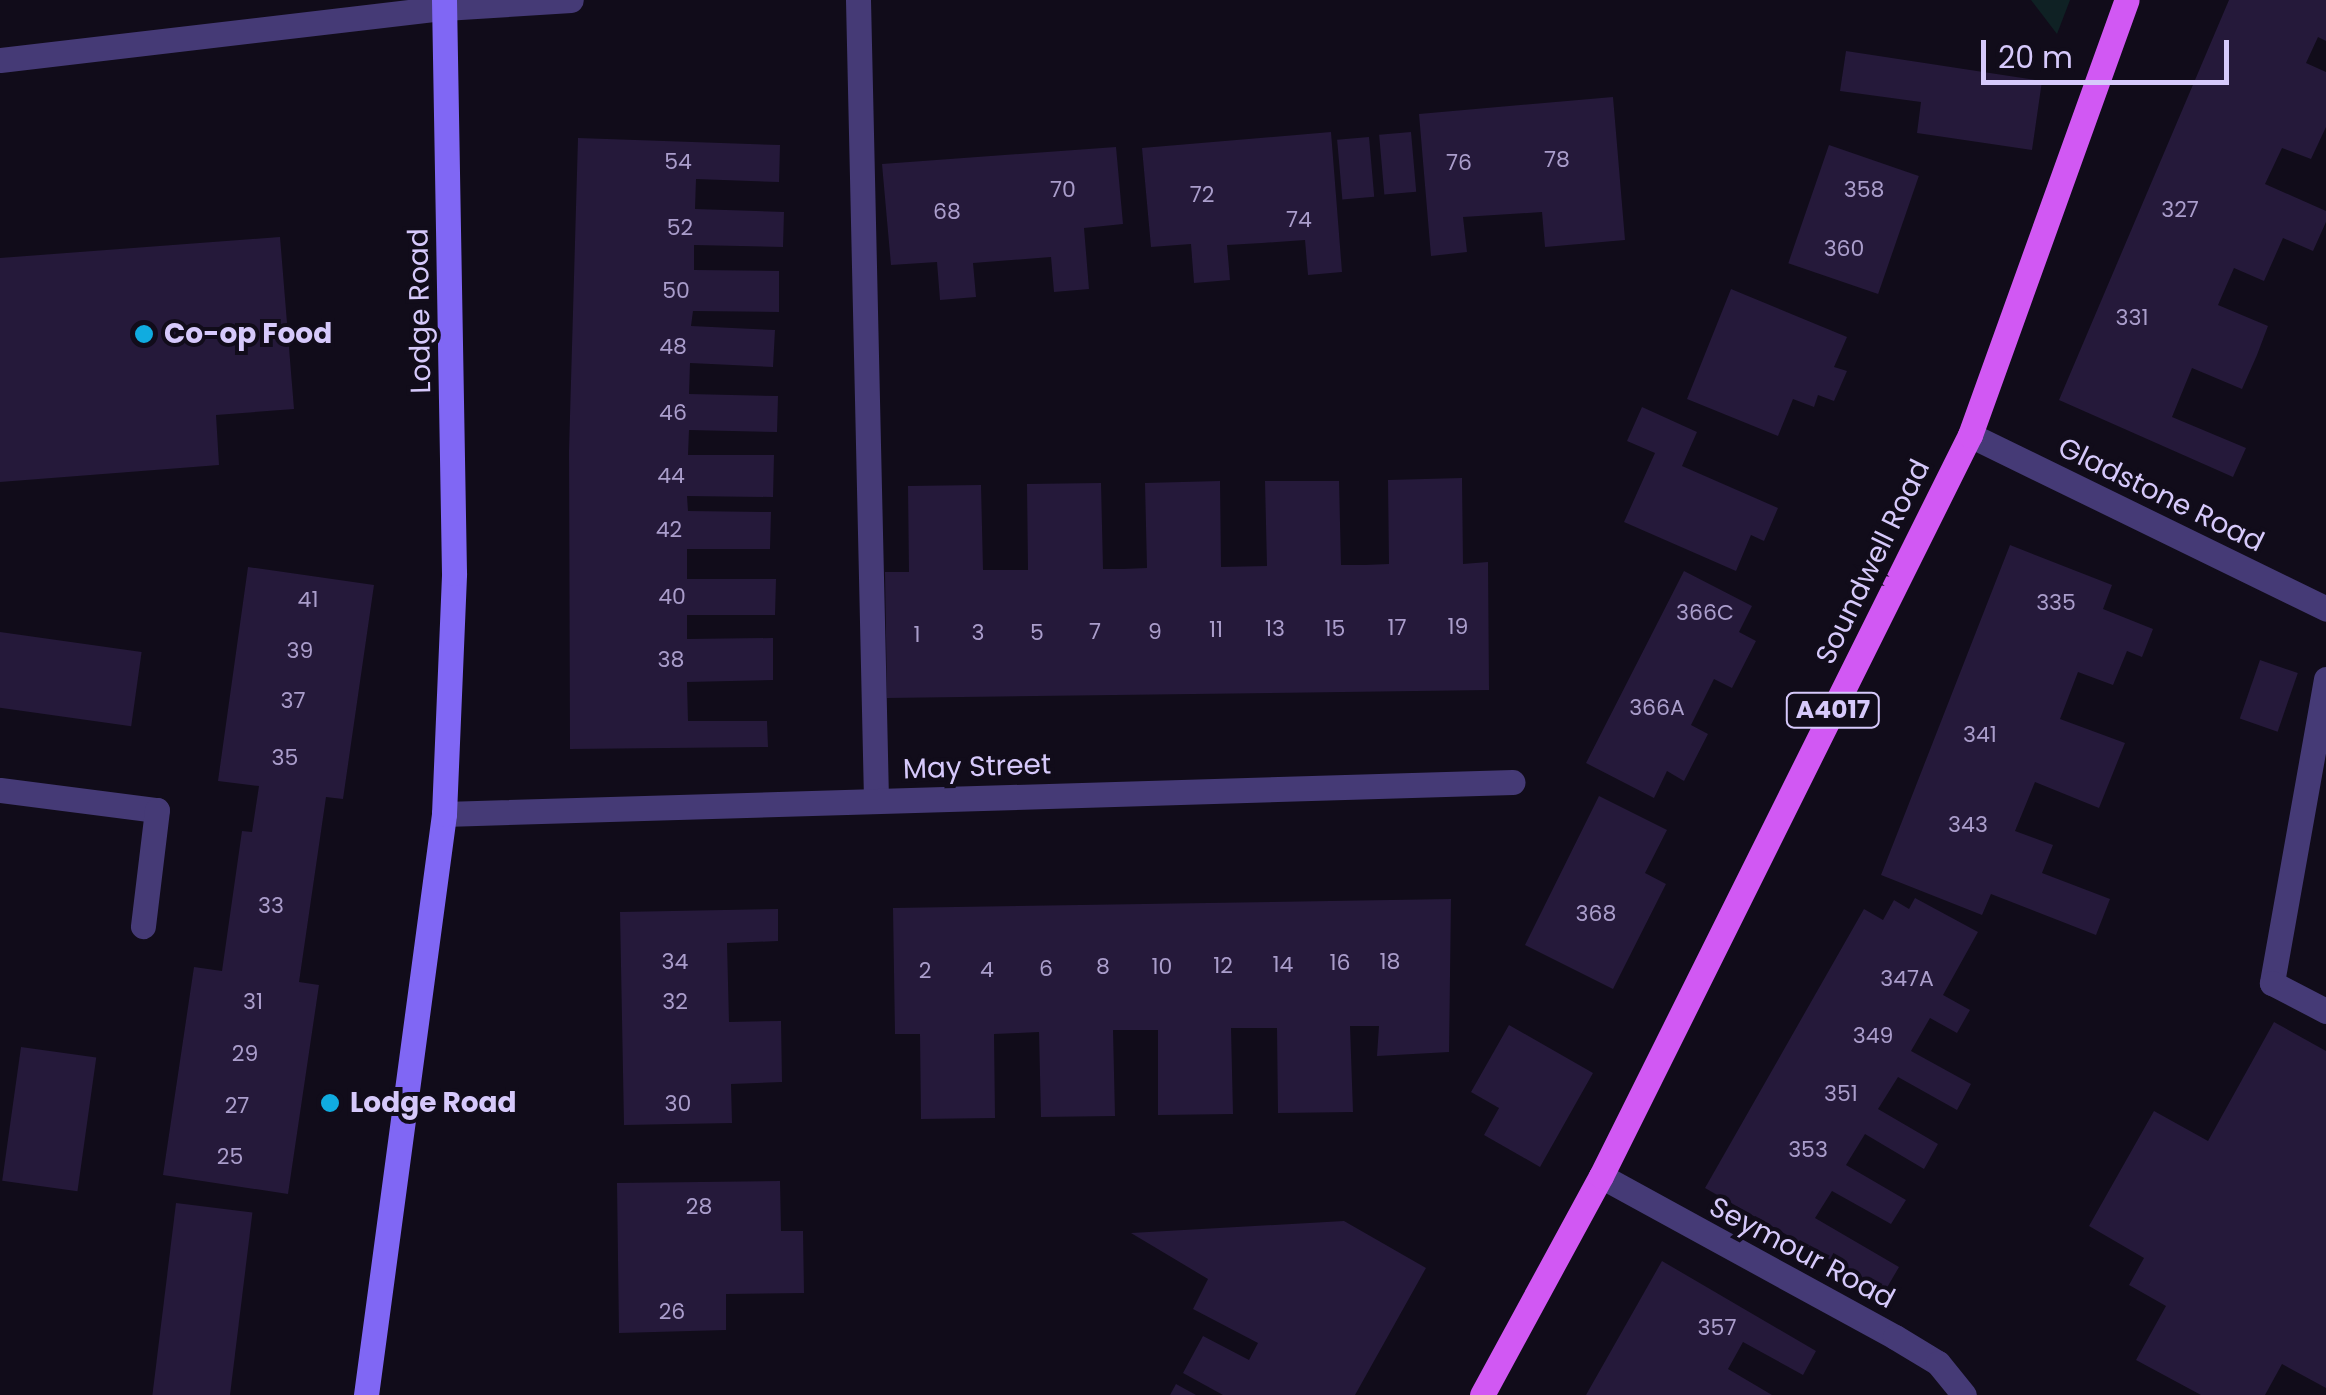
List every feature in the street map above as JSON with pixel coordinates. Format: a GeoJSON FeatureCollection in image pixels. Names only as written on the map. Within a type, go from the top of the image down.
{"type":"FeatureCollection","features":[{"type":"Feature","properties":{"kind":"main road","name":"Soundwell Road"},"geometry":{"type":"LineString","coordinates":[[1482,1395],[1601,1176],[1970,435],[2127,0]]}},
{"type":"Feature","properties":{"kind":"main road","name":"Lodge Road"},"geometry":{"type":"LineString","coordinates":[[366,1395],[444,814],[454,573],[444,4]]}},
{"type":"Feature","properties":{"kind":"street"},"geometry":{"type":"LineString","coordinates":[[0,60],[444,4],[571,0]]}},
{"type":"Feature","properties":{"kind":"street"},"geometry":{"type":"LineString","coordinates":[[858,0],[876,800]]}},
{"type":"Feature","properties":{"kind":"street","name":"Gladstone Road"},"geometry":{"type":"LineString","coordinates":[[1970,435],[2326,609]]}},
{"type":"Feature","properties":{"kind":"street"},"geometry":{"type":"LineString","coordinates":[[2326,679],[2272,983],[2326,1011]]}},
{"type":"Feature","properties":{"kind":"street","name":"May Street"},"geometry":{"type":"LineString","coordinates":[[444,814],[1512,782]]}},
{"type":"Feature","properties":{"kind":"street"},"geometry":{"type":"LineString","coordinates":[[0,790],[157,810],[143,926]]}},
{"type":"Feature","properties":{"kind":"street","name":"Seymour Road"},"geometry":{"type":"LineString","coordinates":[[1601,1176],[1938,1363],[1964,1395]]}},
{"type":"Feature","properties":{"kind":"shaded area"},"geometry":{"type":"Polygon","coordinates":[[[2031,0],[2070,0],[2057,34],[2031,0]]]}},
{"type":"Feature","properties":{"kind":"building"},"geometry":{"type":"Polygon","coordinates":[[[2229,0],[2326,0],[2326,41],[2318,37],[2306,63],[2326,72],[2326,127],[2311,159],[2282,148],[2265,184],[2326,211],[2326,222],[2313,251],[2283,238],[2264,281],[2234,268],[2218,305],[2268,326],[2257,355],[2242,389],[2192,368],[2172,417],[2246,448],[2233,477],[2059,400],[2229,0]]]}},
{"type":"Feature","properties":{"kind":"building"},"geometry":{"type":"Polygon","coordinates":[[[1846,51],[2042,81],[2032,150],[1917,133],[1921,102],[1840,91],[1846,51]]]}},
{"type":"Feature","properties":{"kind":"building"},"geometry":{"type":"Polygon","coordinates":[[[1613,97],[1625,240],[1545,247],[1542,212],[1463,217],[1467,252],[1431,256],[1419,114],[1613,97]]]}},
{"type":"Feature","properties":{"kind":"building"},"geometry":{"type":"Polygon","coordinates":[[[1331,132],[1342,272],[1308,275],[1305,240],[1227,245],[1230,280],[1194,283],[1191,244],[1151,247],[1142,148],[1331,132]]]}},
{"type":"Feature","properties":{"kind":"building"},"geometry":{"type":"Polygon","coordinates":[[[1411,132],[1416,192],[1384,195],[1379,135],[1411,132]]]}},
{"type":"Feature","properties":{"kind":"building"},"geometry":{"type":"Polygon","coordinates":[[[1369,137],[1374,197],[1342,200],[1337,140],[1369,137]]]}},
{"type":"Feature","properties":{"kind":"building"},"geometry":{"type":"Polygon","coordinates":[[[578,138],[780,145],[779,182],[696,179],[695,209],[784,212],[783,247],[694,245],[694,270],[779,271],[779,312],[693,311],[691,326],[775,330],[773,367],[690,363],[689,394],[778,396],[777,432],[689,430],[688,455],[774,455],[773,497],[687,496],[688,511],[771,512],[770,549],[687,549],[687,579],[776,579],[775,615],[687,615],[687,639],[773,638],[773,680],[687,682],[688,721],[767,721],[768,747],[570,749],[569,451],[578,138]]]}},
{"type":"Feature","properties":{"kind":"building"},"geometry":{"type":"Polygon","coordinates":[[[1829,145],[1919,176],[1878,294],[1788,263],[1829,145]]]}},
{"type":"Feature","properties":{"kind":"building"},"geometry":{"type":"Polygon","coordinates":[[[1116,147],[1123,224],[1084,228],[1089,289],[1054,292],[1051,257],[973,263],[976,297],[940,300],[937,262],[891,265],[882,164],[1116,147]]]}},
{"type":"Feature","properties":{"kind":"building","name":"Co-op Food"},"geometry":{"type":"Polygon","coordinates":[[[280,237],[294,409],[216,415],[219,465],[0,482],[0,258],[280,237]]]}},
{"type":"Feature","properties":{"kind":"building"},"geometry":{"type":"Polygon","coordinates":[[[1731,289],[1847,337],[1834,367],[1847,371],[1834,401],[1818,395],[1814,407],[1793,399],[1778,436],[1687,399],[1731,289]]]}},
{"type":"Feature","properties":{"kind":"building"},"geometry":{"type":"Polygon","coordinates":[[[1642,407],[1697,432],[1682,466],[1778,508],[1764,541],[1751,535],[1736,571],[1624,522],[1655,453],[1627,441],[1642,407]]]}},
{"type":"Feature","properties":{"kind":"building"},"geometry":{"type":"Polygon","coordinates":[[[1462,478],[1463,564],[1488,562],[1489,690],[887,698],[885,572],[909,572],[908,486],[981,485],[983,570],[1028,570],[1027,484],[1101,483],[1103,569],[1123,569],[1147,568],[1145,483],[1220,481],[1221,567],[1267,566],[1265,481],[1339,481],[1341,565],[1365,565],[1389,564],[1388,480],[1462,478]]]}},
{"type":"Feature","properties":{"kind":"building"},"geometry":{"type":"Polygon","coordinates":[[[2010,545],[2112,585],[2103,609],[2153,629],[2142,657],[2127,651],[2113,685],[2078,672],[2060,719],[2125,743],[2099,808],[2035,782],[2015,831],[2053,845],[2042,873],[2110,899],[2096,935],[1991,894],[1982,915],[1881,875],[2010,545]]]}},
{"type":"Feature","properties":{"kind":"building"},"geometry":{"type":"Polygon","coordinates":[[[248,567],[374,585],[343,799],[326,797],[299,982],[319,985],[288,1194],[163,1175],[194,967],[222,971],[242,831],[252,832],[259,786],[218,781],[248,567]]]}},
{"type":"Feature","properties":{"kind":"building"},"geometry":{"type":"Polygon","coordinates":[[[1684,571],[1752,606],[1739,632],[1756,641],[1732,688],[1714,679],[1691,725],[1708,734],[1684,781],[1667,771],[1654,798],[1586,763],[1684,571]]]}},
{"type":"Feature","properties":{"kind":"building"},"geometry":{"type":"Polygon","coordinates":[[[0,632],[142,652],[131,726],[0,708],[0,632]]]}},
{"type":"Feature","properties":{"kind":"building"},"geometry":{"type":"Polygon","coordinates":[[[2260,660],[2298,673],[2278,732],[2240,719],[2260,660]]]}},
{"type":"Feature","properties":{"kind":"building"},"geometry":{"type":"Polygon","coordinates":[[[1599,796],[1667,830],[1645,873],[1666,884],[1613,989],[1525,945],[1599,796]]]}},
{"type":"Feature","properties":{"kind":"building"},"geometry":{"type":"Polygon","coordinates":[[[1915,898],[1978,932],[1943,995],[1970,1010],[1957,1033],[1930,1018],[1911,1051],[1971,1084],[1957,1110],[1898,1077],[1878,1109],[1938,1144],[1924,1169],[1865,1134],[1846,1165],[1906,1200],[1891,1224],[1832,1191],[1815,1218],[1899,1267],[1885,1291],[1705,1188],[1864,909],[1883,920],[1894,900],[1909,909],[1915,898]]]}},
{"type":"Feature","properties":{"kind":"building"},"geometry":{"type":"Polygon","coordinates":[[[1451,899],[1449,1052],[1377,1056],[1379,1026],[1350,1026],[1353,1112],[1278,1113],[1277,1028],[1231,1028],[1233,1114],[1158,1115],[1158,1030],[1113,1030],[1115,1116],[1041,1117],[1039,1032],[994,1034],[995,1118],[921,1119],[920,1034],[895,1034],[893,908],[1451,899]]]}},
{"type":"Feature","properties":{"kind":"building"},"geometry":{"type":"Polygon","coordinates":[[[778,909],[778,941],[727,943],[729,1022],[781,1021],[782,1082],[731,1084],[732,1123],[624,1125],[620,912],[778,909]]]}},
{"type":"Feature","properties":{"kind":"building"},"geometry":{"type":"Polygon","coordinates":[[[2274,1022],[2326,1051],[2326,1388],[2282,1364],[2265,1395],[2201,1395],[2136,1360],[2166,1306],[2129,1285],[2144,1258],[2089,1226],[2154,1111],[2208,1141],[2274,1022]]]}},
{"type":"Feature","properties":{"kind":"building"},"geometry":{"type":"Polygon","coordinates":[[[1509,1025],[1593,1073],[1540,1167],[1484,1135],[1499,1108],[1471,1092],[1509,1025]]]}},
{"type":"Feature","properties":{"kind":"building"},"geometry":{"type":"Polygon","coordinates":[[[21,1047],[96,1058],[77,1191],[2,1181],[21,1047]]]}},
{"type":"Feature","properties":{"kind":"building"},"geometry":{"type":"Polygon","coordinates":[[[780,1181],[781,1231],[803,1231],[804,1293],[726,1294],[726,1330],[619,1333],[617,1183],[780,1181]]]}},
{"type":"Feature","properties":{"kind":"building"},"geometry":{"type":"Polygon","coordinates":[[[176,1203],[252,1212],[230,1395],[152,1395],[176,1203]]]}},
{"type":"Feature","properties":{"kind":"building"},"geometry":{"type":"Polygon","coordinates":[[[1344,1221],[1426,1268],[1355,1395],[1223,1395],[1183,1373],[1203,1336],[1249,1360],[1258,1343],[1193,1309],[1208,1279],[1131,1233],[1344,1221]]]}},
{"type":"Feature","properties":{"kind":"building"},"geometry":{"type":"Polygon","coordinates":[[[1662,1261],[1816,1351],[1803,1375],[1743,1342],[1728,1369],[1772,1395],[1586,1395],[1662,1261]]]}},
{"type":"Feature","properties":{"kind":"building"},"geometry":{"type":"Polygon","coordinates":[[[1176,1384],[1196,1395],[1170,1395],[1176,1384]]]}},
{"type":"Feature","properties":{"kind":"place","name":"Co-op Food"},"geometry":{"type":"Point","coordinates":[144,334]}},
{"type":"Feature","properties":{"kind":"place","name":"Lodge Road"},"geometry":{"type":"Point","coordinates":[330,1103]}}]}
